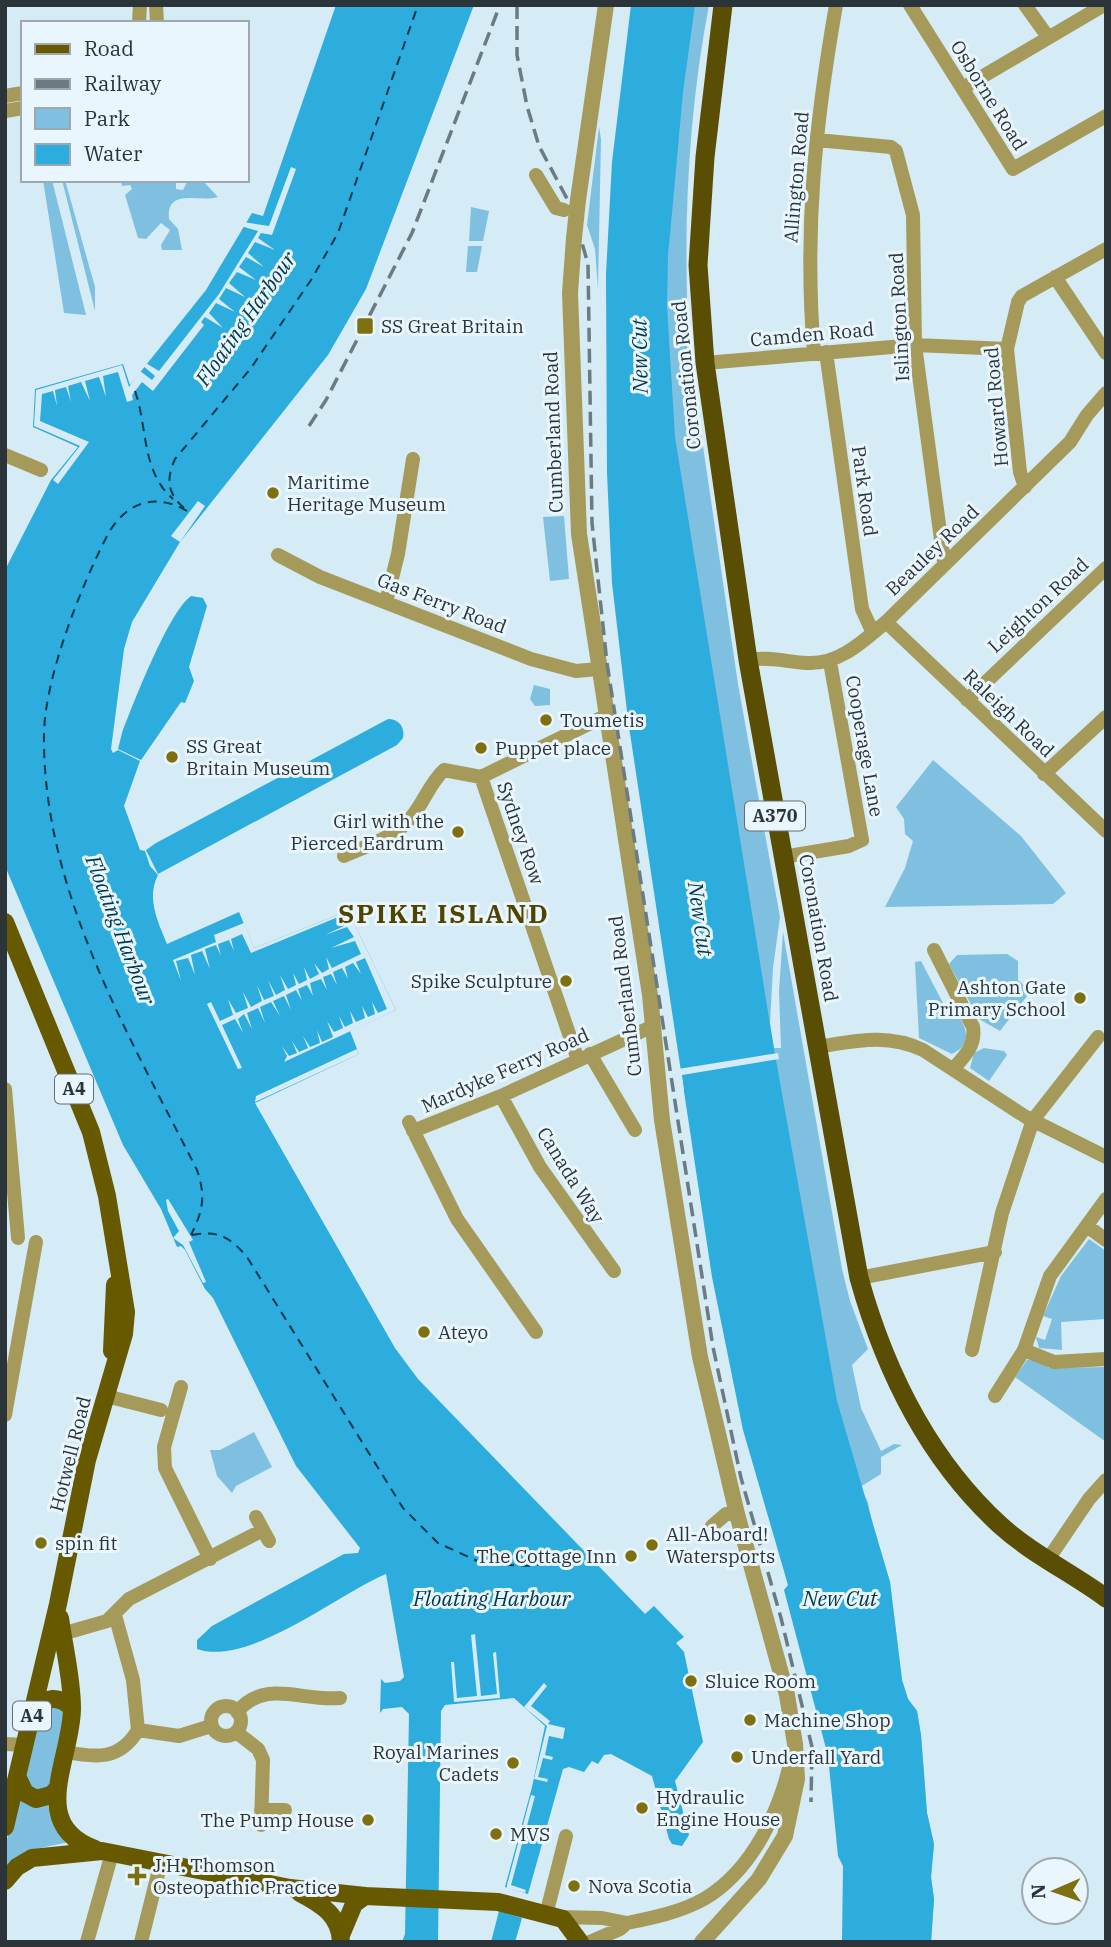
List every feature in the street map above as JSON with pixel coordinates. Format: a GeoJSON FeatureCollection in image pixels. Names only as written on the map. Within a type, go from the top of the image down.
{"type":"FeatureCollection","features":[{"type":"Feature","properties":{"kind":"highway","name":"Coronation Road"},"geometry":{"type":"LineString","coordinates":[[723,5],[705,157],[698,265],[705,363],[748,660],[859,1278],[875,1335],[900,1391],[928,1439],[960,1481],[1000,1525],[1047,1561],[1106,1599]]}},
{"type":"Feature","properties":{"kind":"main road","name":"Hotwell Road"},"geometry":{"type":"LineString","coordinates":[[5,922],[91,1132],[107,1196],[127,1312],[112,1378],[88,1460],[34,1711],[5,1827]]}},
{"type":"Feature","properties":{"kind":"main road","name":"A4"},"geometry":{"type":"LineString","coordinates":[[58,1604],[72,1709],[56,1803],[63,1824],[83,1845],[107,1852],[290,1888],[322,1904],[334,1917],[341,1939]]}},
{"type":"Feature","properties":{"kind":"main road"},"geometry":{"type":"LineString","coordinates":[[34,1711],[39,1703],[52,1698],[66,1702],[72,1709]]}},
{"type":"Feature","properties":{"kind":"main road"},"geometry":{"type":"LineString","coordinates":[[18,1778],[25,1793],[36,1799],[51,1795],[58,1788]]}},
{"type":"Feature","properties":{"kind":"main road"},"geometry":{"type":"LineString","coordinates":[[5,1881],[17,1867],[32,1858],[107,1852]]}},
{"type":"Feature","properties":{"kind":"main road"},"geometry":{"type":"LineString","coordinates":[[290,1888],[365,1896],[479,1898],[569,1923],[580,1942]]}},
{"type":"Feature","properties":{"kind":"main road"},"geometry":{"type":"LineString","coordinates":[[341,1939],[354,1904],[365,1896]]}},
{"type":"Feature","properties":{"kind":"main road"},"geometry":{"type":"LineString","coordinates":[[551,1916],[566,1942]]}},
{"type":"Feature","properties":{"kind":"street","name":"Cumberland Road"},"geometry":{"type":"LineString","coordinates":[[606,5],[578,200],[570,293],[575,480],[583,576],[650,995],[651,1027],[688,1292],[737,1514],[786,1695],[795,1744],[797,1779],[785,1836],[759,1879],[702,1942]]}},
{"type":"Feature","properties":{"kind":"street","name":"Allington Road"},"geometry":{"type":"LineString","coordinates":[[820,352],[809,290],[809,215],[836,5]]}},
{"type":"Feature","properties":{"kind":"street","name":"Osborne Road"},"geometry":{"type":"LineString","coordinates":[[910,5],[1013,169],[1106,116]]}},
{"type":"Feature","properties":{"kind":"street"},"geometry":{"type":"LineString","coordinates":[[1025,5],[1048,37]]}},
{"type":"Feature","properties":{"kind":"street"},"geometry":{"type":"LineString","coordinates":[[963,88],[1104,5]]}},
{"type":"Feature","properties":{"kind":"street","name":"Islington Road"},"geometry":{"type":"LineString","coordinates":[[817,140],[891,148],[896,151],[913,215],[915,345],[944,562]]}},
{"type":"Feature","properties":{"kind":"street"},"geometry":{"type":"LineString","coordinates":[[536,175],[556,208],[564,210]]}},
{"type":"Feature","properties":{"kind":"street","name":"Howard Road"},"geometry":{"type":"LineString","coordinates":[[1025,488],[1020,472],[1007,349],[1022,296],[1106,249]]}},
{"type":"Feature","properties":{"kind":"street"},"geometry":{"type":"LineString","coordinates":[[1055,277],[1106,353]]}},
{"type":"Feature","properties":{"kind":"street","name":"Camden Road"},"geometry":{"type":"LineString","coordinates":[[705,363],[915,345],[1007,349]]}},
{"type":"Feature","properties":{"kind":"street","name":"Park Road"},"geometry":{"type":"LineString","coordinates":[[820,352],[862,609],[873,633]]}},
{"type":"Feature","properties":{"kind":"street","name":"Beauley Road"},"geometry":{"type":"LineString","coordinates":[[830,662],[886,622],[944,562],[1025,488],[1070,442],[1087,415],[1106,393]]}},
{"type":"Feature","properties":{"kind":"street"},"geometry":{"type":"LineString","coordinates":[[5,455],[41,470]]}},
{"type":"Feature","properties":{"kind":"street"},"geometry":{"type":"LineString","coordinates":[[386,602],[398,554],[414,459]]}},
{"type":"Feature","properties":{"kind":"street","name":"Gas Ferry Road"},"geometry":{"type":"LineString","coordinates":[[278,555],[320,578],[531,659],[576,671],[598,669]]}},
{"type":"Feature","properties":{"kind":"street","name":"Leighton Road"},"geometry":{"type":"LineString","coordinates":[[967,700],[1106,568]]}},
{"type":"Feature","properties":{"kind":"street","name":"Raleigh Road"},"geometry":{"type":"LineString","coordinates":[[886,622],[1106,831]]}},
{"type":"Feature","properties":{"kind":"street"},"geometry":{"type":"LineString","coordinates":[[748,660],[759,658],[808,664],[830,662]]}},
{"type":"Feature","properties":{"kind":"street","name":"Cooperage Lane"},"geometry":{"type":"LineString","coordinates":[[783,857],[849,846],[862,840],[830,662]]}},
{"type":"Feature","properties":{"kind":"street"},"geometry":{"type":"LineString","coordinates":[[344,856],[397,831],[409,820],[433,780],[444,770],[481,777],[605,716]]}},
{"type":"Feature","properties":{"kind":"street"},"geometry":{"type":"LineString","coordinates":[[1044,774],[1106,717]]}},
{"type":"Feature","properties":{"kind":"street","name":"Sydney Row"},"geometry":{"type":"LineString","coordinates":[[481,777],[584,1057],[635,1130]]}},
{"type":"Feature","properties":{"kind":"street"},"geometry":{"type":"LineString","coordinates":[[934,950],[973,1027],[975,1037],[966,1055],[953,1069]]}},
{"type":"Feature","properties":{"kind":"street","name":"Mardyke Ferry Road"},"geometry":{"type":"LineString","coordinates":[[536,1332],[457,1219],[411,1127],[501,1096],[651,1027]]}},
{"type":"Feature","properties":{"kind":"street"},"geometry":{"type":"LineString","coordinates":[[972,1350],[1002,1213],[1033,1120],[1098,1037]]}},
{"type":"Feature","properties":{"kind":"street"},"geometry":{"type":"LineString","coordinates":[[817,1047],[884,1038],[914,1046],[1033,1120],[1106,1157]]}},
{"type":"Feature","properties":{"kind":"street"},"geometry":{"type":"LineString","coordinates":[[5,1089],[12,1237],[39,1243],[5,1415]]}},
{"type":"Feature","properties":{"kind":"street","name":"Canada Way"},"geometry":{"type":"LineString","coordinates":[[501,1096],[540,1167],[614,1271]]}},
{"type":"Feature","properties":{"kind":"street"},"geometry":{"type":"LineString","coordinates":[[995,1396],[1024,1350],[1048,1280],[1106,1199]]}},
{"type":"Feature","properties":{"kind":"street"},"geometry":{"type":"LineString","coordinates":[[1087,1226],[1106,1240]]}},
{"type":"Feature","properties":{"kind":"street"},"geometry":{"type":"LineString","coordinates":[[859,1278],[995,1252]]}},
{"type":"Feature","properties":{"kind":"street"},"geometry":{"type":"LineString","coordinates":[[1024,1350],[1054,1362],[1106,1359]]}},
{"type":"Feature","properties":{"kind":"street"},"geometry":{"type":"LineString","coordinates":[[193,1404],[180,1394],[164,1447],[165,1468],[210,1559]]}},
{"type":"Feature","properties":{"kind":"street"},"geometry":{"type":"LineString","coordinates":[[106,1396],[161,1410]]}},
{"type":"Feature","properties":{"kind":"street"},"geometry":{"type":"LineString","coordinates":[[1047,1561],[1089,1499],[1106,1480]]}},
{"type":"Feature","properties":{"kind":"street"},"geometry":{"type":"LineString","coordinates":[[712,1526],[726,1514],[737,1514]]}},
{"type":"Feature","properties":{"kind":"street"},"geometry":{"type":"LineString","coordinates":[[62,1634],[107,1621],[129,1600],[263,1529]]}},
{"type":"Feature","properties":{"kind":"street"},"geometry":{"type":"LineString","coordinates":[[66,1752],[110,1756],[125,1748],[138,1730],[133,1680],[115,1615]]}},
{"type":"Feature","properties":{"kind":"street"},"geometry":{"type":"LineString","coordinates":[[237,1712],[247,1700],[259,1694],[293,1694],[309,1699],[340,1698]]}},
{"type":"Feature","properties":{"kind":"street"},"geometry":{"type":"LineString","coordinates":[[230,1707],[237,1712],[240,1724],[236,1732],[222,1736],[212,1726],[212,1715],[219,1708],[230,1707]]}},
{"type":"Feature","properties":{"kind":"street"},"geometry":{"type":"LineString","coordinates":[[138,1730],[179,1736],[212,1726]]}},
{"type":"Feature","properties":{"kind":"street"},"geometry":{"type":"LineString","coordinates":[[236,1732],[258,1749],[263,1760],[261,1817],[285,1810]]}},
{"type":"Feature","properties":{"kind":"street"},"geometry":{"type":"LineString","coordinates":[[5,1744],[25,1745]]}},
{"type":"Feature","properties":{"kind":"street"},"geometry":{"type":"LineString","coordinates":[[590,1942],[620,1929],[626,1923],[703,1899],[735,1873],[768,1824],[789,1773],[795,1744]]}},
{"type":"Feature","properties":{"kind":"street"},"geometry":{"type":"LineString","coordinates":[[566,1836],[551,1916],[602,1918],[626,1923]]}},
{"type":"Feature","properties":{"kind":"street"},"geometry":{"type":"LineString","coordinates":[[87,1942],[107,1852]]}},
{"type":"Feature","properties":{"kind":"street"},"geometry":{"type":"LineString","coordinates":[[141,1942],[161,1862]]}},
{"type":"Feature","properties":{"kind":"green space"},"geometry":{"type":"Polygon","coordinates":[[[685,5],[709,5],[696,92],[688,181],[686,270],[690,358],[738,684],[780,917],[773,968],[770,1023],[774,1048],[781,1048],[779,991],[783,932],[842,1269],[850,1301],[868,1349],[852,1365],[861,1408],[881,1451],[894,1444],[902,1445],[881,1457],[881,1474],[860,1487],[868,1502],[890,1582],[902,1680],[908,1699],[917,1711],[921,1735],[927,1813],[934,1844],[931,1942],[829,1422],[663,374],[662,347],[685,5]]]}},
{"type":"Feature","properties":{"kind":"green space"},"geometry":{"type":"Polygon","coordinates":[[[599,127],[598,289],[595,249],[587,225],[599,127]]]}},
{"type":"Feature","properties":{"kind":"green space"},"geometry":{"type":"Polygon","coordinates":[[[43,182],[53,182],[86,315],[64,313],[43,182]]]}},
{"type":"Feature","properties":{"kind":"green space"},"geometry":{"type":"Polygon","coordinates":[[[63,182],[66,182],[95,287],[95,311],[63,182]]]}},
{"type":"Feature","properties":{"kind":"green space"},"geometry":{"type":"Polygon","coordinates":[[[121,182],[176,182],[176,189],[183,190],[187,182],[204,182],[218,197],[186,198],[173,203],[169,219],[178,229],[182,250],[162,250],[161,245],[170,230],[161,223],[146,239],[138,238],[125,195],[132,189],[130,185],[122,186],[121,182]]]}},
{"type":"Feature","properties":{"kind":"green space"},"geometry":{"type":"Polygon","coordinates":[[[471,207],[489,211],[483,241],[469,241],[471,207]]]}},
{"type":"Feature","properties":{"kind":"green space"},"geometry":{"type":"Polygon","coordinates":[[[468,246],[482,246],[477,272],[466,272],[468,246]]]}},
{"type":"Feature","properties":{"kind":"green space"},"geometry":{"type":"Polygon","coordinates":[[[564,516],[569,579],[550,581],[543,517],[564,516]]]}},
{"type":"Feature","properties":{"kind":"green space"},"geometry":{"type":"Polygon","coordinates":[[[534,685],[550,689],[550,705],[535,706],[530,699],[534,685]]]}},
{"type":"Feature","properties":{"kind":"green space"},"geometry":{"type":"Polygon","coordinates":[[[933,760],[1021,836],[1066,893],[1053,904],[885,907],[905,868],[913,841],[905,834],[904,819],[896,807],[933,760]]]}},
{"type":"Feature","properties":{"kind":"green space"},"geometry":{"type":"Polygon","coordinates":[[[1007,954],[1018,961],[1018,980],[1031,991],[1000,1031],[979,1019],[949,964],[957,955],[1007,954]]]}},
{"type":"Feature","properties":{"kind":"green space"},"geometry":{"type":"Polygon","coordinates":[[[921,961],[943,1003],[952,1004],[965,1031],[964,1044],[952,1054],[919,1038],[915,962],[921,961]]]}},
{"type":"Feature","properties":{"kind":"green space"},"geometry":{"type":"Polygon","coordinates":[[[984,1048],[1004,1051],[1007,1055],[989,1081],[970,1068],[974,1053],[984,1048]]]}},
{"type":"Feature","properties":{"kind":"green space"},"geometry":{"type":"Polygon","coordinates":[[[1089,1239],[1106,1251],[1106,1319],[1061,1322],[1062,1350],[1039,1348],[1036,1337],[1045,1340],[1052,1319],[1043,1316],[1061,1276],[1089,1239]]]}},
{"type":"Feature","properties":{"kind":"green space"},"geometry":{"type":"Polygon","coordinates":[[[1036,1359],[1049,1368],[1106,1367],[1106,1442],[1015,1377],[1027,1360],[1036,1359]]]}},
{"type":"Feature","properties":{"kind":"green space"},"geometry":{"type":"Polygon","coordinates":[[[254,1432],[272,1467],[236,1486],[232,1493],[217,1476],[210,1450],[220,1450],[254,1432]]]}},
{"type":"Feature","properties":{"kind":"green space"},"geometry":{"type":"Polygon","coordinates":[[[52,1704],[64,1712],[51,1786],[41,1792],[30,1788],[26,1777],[40,1713],[52,1704]]]}},
{"type":"Feature","properties":{"kind":"green space"},"geometry":{"type":"Polygon","coordinates":[[[18,1797],[48,1805],[53,1821],[69,1842],[26,1851],[5,1869],[5,1847],[18,1797]]]}},
{"type":"Feature","properties":{"kind":"water","name":"Floating Harbour"},"geometry":{"type":"Polygon","coordinates":[[[336,5],[474,5],[366,289],[328,355],[180,542],[132,622],[124,649],[111,749],[113,753],[118,750],[140,761],[124,806],[140,850],[145,851],[150,866],[158,875],[153,901],[167,944],[239,912],[254,948],[345,912],[350,915],[396,1010],[350,1031],[359,1054],[255,1103],[395,1348],[418,1379],[645,1614],[654,1606],[684,1637],[676,1643],[684,1652],[703,1742],[675,1781],[689,1835],[682,1846],[672,1844],[669,1839],[652,1776],[611,1754],[604,1755],[598,1764],[592,1761],[584,1772],[569,1767],[563,1769],[528,1894],[505,1887],[545,1726],[514,1698],[445,1705],[441,1711],[438,1942],[402,1942],[405,1934],[409,1714],[402,1707],[383,1709],[380,1713],[381,1679],[385,1683],[400,1681],[404,1677],[386,1574],[293,1626],[242,1648],[218,1652],[197,1649],[197,1640],[212,1626],[344,1554],[358,1553],[360,1548],[296,1466],[213,1298],[205,1289],[185,1250],[181,1246],[177,1247],[161,1209],[123,1145],[5,866],[5,570],[51,480],[78,447],[33,427],[35,389],[123,364],[130,385],[206,290],[252,213],[263,216],[336,5]]]}},
{"type":"Feature","properties":{"kind":"water","name":"New Cut"},"geometry":{"type":"Polygon","coordinates":[[[631,5],[695,5],[683,92],[668,257],[667,306],[675,437],[774,1049],[837,1401],[890,1582],[902,1680],[908,1699],[917,1711],[927,1813],[934,1844],[931,1942],[842,1942],[843,1866],[838,1856],[828,1756],[784,1590],[788,1585],[743,1430],[712,1277],[628,720],[612,583],[607,473],[606,274],[612,162],[631,5]]]}},
{"type":"Feature","properties":{"kind":"water"},"geometry":{"type":"Polygon","coordinates":[[[191,596],[203,598],[207,606],[189,667],[194,681],[185,703],[181,702],[141,760],[118,749],[122,733],[162,638],[182,605],[191,596]]]}},
{"type":"Feature","properties":{"kind":"water"},"geometry":{"type":"Polygon","coordinates":[[[388,719],[395,720],[402,727],[403,738],[397,745],[158,874],[146,850],[156,843],[388,719]]]}},
{"type":"Feature","properties":{"kind":"water"},"geometry":{"type":"Polygon","coordinates":[[[499,1911],[522,1918],[515,1942],[491,1942],[499,1911]]]}},
{"type":"Feature","properties":{"kind":"pier"},"geometry":{"type":"Polygon","coordinates":[[[291,167],[296,169],[272,235],[261,233],[258,238],[275,250],[255,242],[248,253],[264,267],[246,257],[239,267],[256,280],[237,272],[229,283],[245,297],[226,288],[219,299],[235,312],[216,303],[209,313],[223,328],[205,317],[201,322],[204,325],[153,391],[142,382],[132,395],[133,400],[127,402],[118,372],[103,376],[106,397],[99,377],[85,381],[90,401],[81,382],[68,386],[71,402],[66,387],[55,390],[57,406],[53,391],[42,394],[40,421],[89,442],[58,484],[53,480],[80,446],[34,426],[36,390],[122,365],[129,387],[140,371],[152,380],[155,376],[142,365],[144,362],[159,371],[219,294],[258,231],[241,226],[243,222],[269,226],[291,167]]]}},
{"type":"Feature","properties":{"kind":"pier"},"geometry":{"type":"Polygon","coordinates":[[[198,501],[205,506],[180,542],[171,536],[198,501]]]}},
{"type":"Feature","properties":{"kind":"pier"},"geometry":{"type":"Polygon","coordinates":[[[345,912],[350,915],[396,1010],[284,1062],[287,1056],[282,1046],[289,1056],[297,1053],[292,1041],[299,1052],[308,1048],[303,1036],[310,1047],[320,1043],[317,1030],[322,1042],[333,1037],[327,1021],[334,1032],[343,1028],[339,1016],[345,1027],[353,1023],[350,1011],[356,1022],[365,1018],[362,1006],[368,1017],[375,1014],[372,1002],[378,1013],[387,1009],[365,958],[356,962],[361,974],[353,963],[345,967],[348,979],[342,968],[333,972],[337,985],[331,974],[323,977],[327,990],[321,979],[310,983],[313,996],[307,985],[298,989],[302,1001],[296,990],[286,995],[291,1010],[284,996],[273,1001],[280,1016],[271,1002],[260,1007],[265,1023],[258,1008],[247,1013],[252,1029],[244,1014],[238,1019],[243,1033],[235,1019],[222,1025],[242,1068],[238,1069],[207,1004],[211,1002],[220,1021],[233,1015],[228,999],[236,1013],[248,1008],[243,992],[251,1007],[262,1001],[257,985],[264,1000],[274,996],[268,980],[276,995],[285,990],[280,975],[288,989],[296,985],[293,973],[299,984],[307,980],[304,967],[310,979],[319,974],[314,963],[322,973],[329,969],[326,957],[332,968],[361,954],[355,941],[331,948],[354,937],[347,927],[325,935],[346,925],[343,915],[251,953],[242,934],[231,939],[234,951],[229,940],[218,944],[221,956],[216,945],[205,949],[210,969],[202,951],[191,955],[195,975],[188,958],[176,961],[181,981],[173,960],[216,942],[214,935],[244,923],[254,948],[345,912]]]}},
{"type":"Feature","properties":{"kind":"pier"},"geometry":{"type":"Polygon","coordinates":[[[357,1049],[359,1054],[255,1102],[256,1096],[357,1049]]]}},
{"type":"Feature","properties":{"kind":"pier"},"geometry":{"type":"Polygon","coordinates":[[[778,1053],[779,1059],[682,1075],[684,1091],[681,1092],[678,1069],[778,1053]]]}},
{"type":"Feature","properties":{"kind":"pier"},"geometry":{"type":"Polygon","coordinates":[[[168,1199],[193,1240],[189,1242],[206,1282],[203,1283],[183,1245],[173,1238],[179,1231],[168,1211],[168,1199]]]}},
{"type":"Feature","properties":{"kind":"pier"},"geometry":{"type":"Polygon","coordinates":[[[475,1634],[481,1696],[497,1694],[493,1653],[496,1652],[500,1698],[454,1702],[451,1662],[454,1662],[457,1698],[477,1696],[471,1635],[475,1634]]]}},
{"type":"Feature","properties":{"kind":"pier"},"geometry":{"type":"Polygon","coordinates":[[[544,1683],[547,1686],[531,1706],[550,1721],[548,1724],[565,1728],[563,1739],[549,1736],[545,1755],[553,1757],[552,1760],[543,1758],[538,1777],[548,1779],[547,1782],[534,1779],[547,1726],[524,1707],[544,1683]]]}},
{"type":"Feature","properties":{"kind":"pier"},"geometry":{"type":"Polygon","coordinates":[[[531,1795],[535,1796],[511,1885],[526,1890],[525,1893],[507,1888],[507,1885],[531,1795]]]}},
{"type":"Feature","properties":{"kind":"ferry route"},"geometry":{"type":"LineString","coordinates":[[184,508],[171,491],[169,479],[175,459],[251,368],[311,280],[338,233],[418,5]]}},
{"type":"Feature","properties":{"kind":"ferry route"},"geometry":{"type":"LineString","coordinates":[[135,391],[150,462],[155,476],[173,499]]}},
{"type":"Feature","properties":{"kind":"ferry route"},"geometry":{"type":"LineString","coordinates":[[187,511],[162,502],[140,504],[130,509],[113,526],[85,582],[57,660],[50,687],[44,734],[47,792],[57,849],[74,905],[118,1014],[200,1179],[202,1203],[191,1235]]}},
{"type":"Feature","properties":{"kind":"ferry route"},"geometry":{"type":"LineString","coordinates":[[192,1235],[216,1234],[235,1244],[247,1257],[403,1508],[438,1543],[484,1564],[534,1566],[582,1548]]}},
{"type":"Feature","properties":{"kind":"railway"},"geometry":{"type":"LineString","coordinates":[[309,426],[326,400],[412,233],[500,5]]}},
{"type":"Feature","properties":{"kind":"railway"},"geometry":{"type":"LineString","coordinates":[[517,5],[517,55],[527,106],[539,146],[572,208],[588,264],[592,523],[607,663],[713,1347],[741,1478],[781,1618],[812,1747],[811,1802]]}},
{"type":"Feature","properties":{"kind":"place","name":"SS Great Britain"},"geometry":{"type":"Point","coordinates":[365,326]}},
{"type":"Feature","properties":{"kind":"place","name":"Maritime Heritage Museum"},"geometry":{"type":"Point","coordinates":[273,493]}},
{"type":"Feature","properties":{"kind":"place","name":"Toumetis"},"geometry":{"type":"Point","coordinates":[546,720]}},
{"type":"Feature","properties":{"kind":"place","name":"Puppet place"},"geometry":{"type":"Point","coordinates":[481,748]}},
{"type":"Feature","properties":{"kind":"place","name":"SS Great Britain Museum"},"geometry":{"type":"Point","coordinates":[172,757]}},
{"type":"Feature","properties":{"kind":"place","name":"Girl with the Pierced Eardrum"},"geometry":{"type":"Point","coordinates":[458,832]}},
{"type":"Feature","properties":{"kind":"place","name":"Spike Sculpture"},"geometry":{"type":"Point","coordinates":[566,981]}},
{"type":"Feature","properties":{"kind":"place","name":"Ashton Gate Primary School"},"geometry":{"type":"Point","coordinates":[1080,998]}},
{"type":"Feature","properties":{"kind":"place","name":"Ateyo"},"geometry":{"type":"Point","coordinates":[424,1332]}},
{"type":"Feature","properties":{"kind":"place","name":"spin fit"},"geometry":{"type":"Point","coordinates":[41,1543]}},
{"type":"Feature","properties":{"kind":"place","name":"All-Aboard! Watersports"},"geometry":{"type":"Point","coordinates":[652,1545]}},
{"type":"Feature","properties":{"kind":"place","name":"The Cottage Inn"},"geometry":{"type":"Point","coordinates":[631,1556]}},
{"type":"Feature","properties":{"kind":"place","name":"Sluice Room"},"geometry":{"type":"Point","coordinates":[691,1681]}},
{"type":"Feature","properties":{"kind":"place","name":"Machine Shop"},"geometry":{"type":"Point","coordinates":[750,1720]}},
{"type":"Feature","properties":{"kind":"place","name":"Underfall Yard"},"geometry":{"type":"Point","coordinates":[737,1757]}},
{"type":"Feature","properties":{"kind":"place","name":"Royal Marines Cadets"},"geometry":{"type":"Point","coordinates":[513,1763]}},
{"type":"Feature","properties":{"kind":"place","name":"Hydraulic Engine House"},"geometry":{"type":"Point","coordinates":[642,1808]}},
{"type":"Feature","properties":{"kind":"place","name":"The Pump House"},"geometry":{"type":"Point","coordinates":[368,1820]}},
{"type":"Feature","properties":{"kind":"place","name":"MVS"},"geometry":{"type":"Point","coordinates":[496,1834]}},
{"type":"Feature","properties":{"kind":"place","name":"J.H. Thomson Osteopathic Practice"},"geometry":{"type":"Point","coordinates":[137,1876]}},
{"type":"Feature","properties":{"kind":"place","name":"Nova Scotia"},"geometry":{"type":"Point","coordinates":[574,1886]}},
{"type":"Feature","properties":{"kind":"district","name":"SPIKE ISLAND"},"geometry":{"type":"Point","coordinates":[444,914]}}]}
